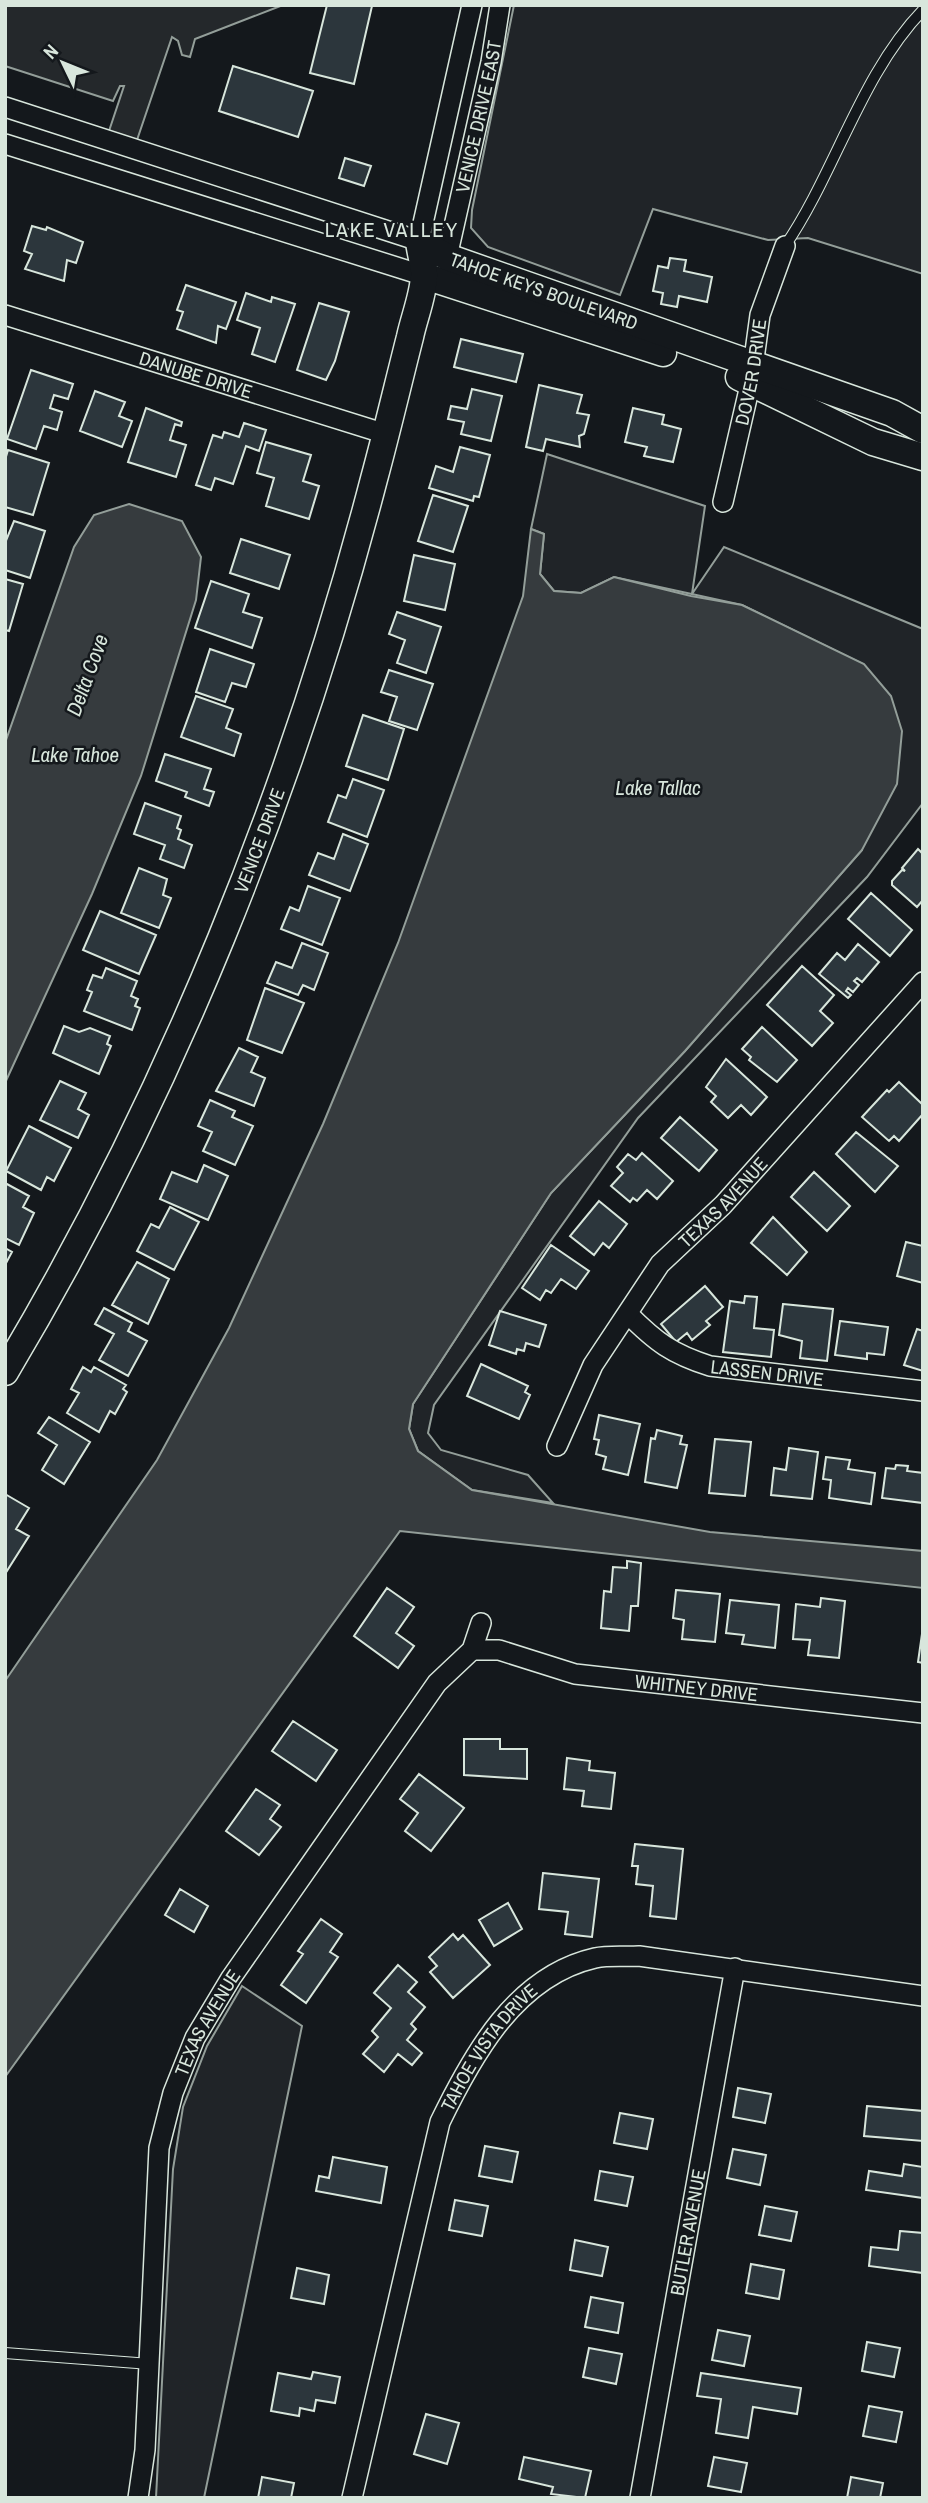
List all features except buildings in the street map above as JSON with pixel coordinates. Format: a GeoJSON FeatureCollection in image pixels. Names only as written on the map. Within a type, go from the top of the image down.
{"type":"FeatureCollection","features":[{"type":"Feature","properties":{"kind":"street","name":"VENICE DRIVE EAST"},"geometry":{"type":"LineString","coordinates":[[425,276],[419,241],[472,5]]}},
{"type":"Feature","properties":{"kind":"street","name":"VENICE DRIVE EAST"},"geometry":{"type":"LineString","coordinates":[[447,257],[491,62],[500,5]]}},
{"type":"Feature","properties":{"kind":"street","name":"TAHOE KEYS BOULEVARD"},"geometry":{"type":"LineString","coordinates":[[5,107],[419,241],[447,257],[751,373],[873,442],[923,457]]}},
{"type":"Feature","properties":{"kind":"street","name":"TAHOE KEYS BOULEVARD"},"geometry":{"type":"LineString","coordinates":[[5,144],[425,276],[892,413],[923,430]]}},
{"type":"Feature","properties":{"kind":"street","name":"DOVER DRIVE"},"geometry":{"type":"LineString","coordinates":[[723,502],[751,373],[760,315],[785,246]]}},
{"type":"Feature","properties":{"kind":"street"},"geometry":{"type":"LineString","coordinates":[[425,276],[447,257]]}},
{"type":"Feature","properties":{"kind":"street","name":"VENICE DRIVE"},"geometry":{"type":"LineString","coordinates":[[5,1372],[99,1205],[213,957],[273,804],[324,653],[386,434],[425,276]]}},
{"type":"Feature","properties":{"kind":"street","name":"DANUBE DRIVE"},"geometry":{"type":"LineString","coordinates":[[6,318],[386,434]]}},
{"type":"Feature","properties":{"kind":"street","name":"TEXAS AVENUE"},"geometry":{"type":"LineString","coordinates":[[557,1446],[593,1365],[660,1264],[723,1205],[923,982]]}},
{"type":"Feature","properties":{"kind":"street","name":"LASSEN DRIVE"},"geometry":{"type":"LineString","coordinates":[[628,1314],[658,1344],[710,1366],[923,1391]]}},
{"type":"Feature","properties":{"kind":"street","name":"TEXAS AVENUE"},"geometry":{"type":"LineString","coordinates":[[138,2498],[145,2449],[159,2148],[173,2093],[195,2038],[230,1978],[437,1683],[472,1650],[481,1623]]}},
{"type":"Feature","properties":{"kind":"street","name":"WHITNEY DRIVE"},"geometry":{"type":"LineString","coordinates":[[472,1650],[499,1650],[575,1674],[923,1713]]}},
{"type":"Feature","properties":{"kind":"street","name":"TAHOE VISTA DRIVE"},"geometry":{"type":"LineString","coordinates":[[352,2498],[440,2122],[464,2073],[492,2031],[532,1988],[562,1969],[597,1958],[639,1956],[923,1996]]}},
{"type":"Feature","properties":{"kind":"street","name":"BUTLER AVENUE"},"geometry":{"type":"LineString","coordinates":[[640,2498],[735,1968]]}},
{"type":"Feature","properties":{"kind":"lane"},"geometry":{"type":"LineString","coordinates":[[785,246],[799,225],[869,90],[906,27],[923,10]]}},
{"type":"Feature","properties":{"kind":"lane"},"geometry":{"type":"LineString","coordinates":[[5,2353],[150,2364]]}},
{"type":"Feature","properties":{"kind":"shaded area"},"geometry":{"type":"Polygon","coordinates":[[[5,5],[283,5],[195,39],[190,57],[182,55],[178,41],[172,37],[137,140],[109,131],[124,86],[120,86],[113,101],[5,66],[5,5]]]}},
{"type":"Feature","properties":{"kind":"shaded area"},"geometry":{"type":"Polygon","coordinates":[[[514,5],[923,5],[923,274],[808,238],[768,240],[653,209],[620,295],[488,247],[471,228],[472,210],[514,5]]]}},
{"type":"Feature","properties":{"kind":"shaded area"},"geometry":{"type":"Polygon","coordinates":[[[547,454],[705,506],[692,594],[724,547],[923,629],[923,803],[867,877],[638,1118],[434,1405],[428,1433],[441,1450],[528,1475],[553,1503],[472,1490],[418,1451],[409,1429],[413,1404],[551,1193],[685,1051],[862,850],[863,664],[742,605],[614,577],[581,593],[554,591],[540,574],[544,534],[531,529],[547,454]]]}},
{"type":"Feature","properties":{"kind":"shaded area"},"geometry":{"type":"Polygon","coordinates":[[[242,1986],[302,2026],[204,2498],[156,2498],[173,2169],[183,2107],[207,2046],[242,1986]]]}},
{"type":"Feature","properties":{"kind":"water","name":"Lake Tahoe"},"geometry":{"type":"Polygon","coordinates":[[[129,504],[182,521],[201,557],[196,600],[141,776],[92,894],[5,1083],[5,743],[74,547],[94,515],[129,504]]]}},
{"type":"Feature","properties":{"kind":"water","name":"Lake Tallac"},"geometry":{"type":"Polygon","coordinates":[[[531,529],[544,534],[540,574],[554,591],[581,593],[614,577],[691,596],[742,605],[864,664],[891,696],[902,731],[897,784],[862,850],[685,1051],[551,1193],[413,1404],[409,1429],[418,1451],[472,1490],[710,1532],[923,1551],[923,1588],[400,1531],[5,2077],[5,1681],[157,1460],[229,1328],[323,1124],[398,943],[523,596],[531,529]]]}},
{"type":"Feature","properties":{"kind":"district","name":"LAKE VALLEY"},"geometry":{"type":"Point","coordinates":[392,229]}},
{"type":"Feature","properties":{"kind":"water label","name":"Delta Cove"},"geometry":{"type":"Point","coordinates":[87,675]}}]}
